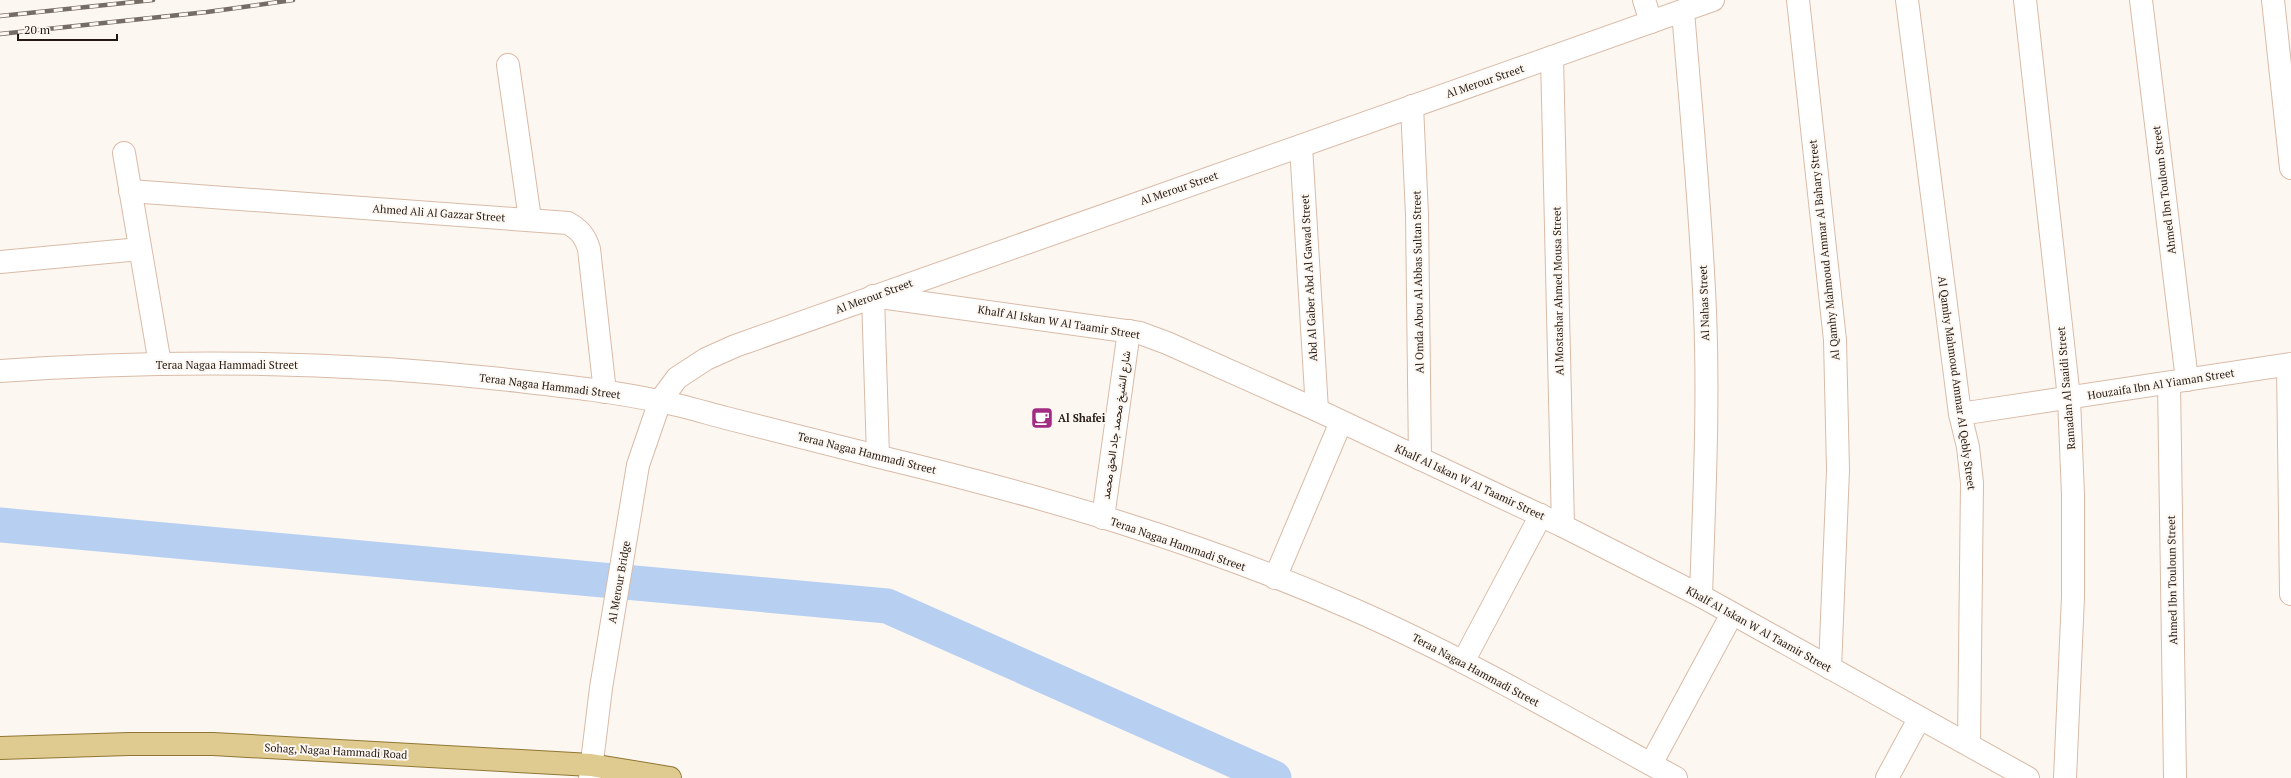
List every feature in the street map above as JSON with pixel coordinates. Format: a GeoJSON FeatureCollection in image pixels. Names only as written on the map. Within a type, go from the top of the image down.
{"type":"FeatureCollection","features":[{"type":"Feature","properties":{"kind":"main road","name":"Sohag, Nagaa Hammadi Road"},"geometry":{"type":"LineString","coordinates":[[0,748],[70,745],[213,744],[670,778]]}},
{"type":"Feature","properties":{"kind":"street"},"geometry":{"type":"LineString","coordinates":[[1644,0],[1651,22]]}},
{"type":"Feature","properties":{"kind":"street","name":"Al Merour Street"},"geometry":{"type":"LineString","coordinates":[[660,401],[677,378],[706,360],[735,346],[1713,0]]}},
{"type":"Feature","properties":{"kind":"street","name":"Al Qamhy Mahmoud Ammar Al Bahary Street"},"geometry":{"type":"LineString","coordinates":[[1798,0],[1829,276],[1835,355],[1838,470],[1830,668]]}},
{"type":"Feature","properties":{"kind":"street","name":"Al Qamhy Mahmoud Ammar Al Qebly Street"},"geometry":{"type":"LineString","coordinates":[[1907,0],[1960,414],[1968,447],[1972,483],[1969,744]]}},
{"type":"Feature","properties":{"kind":"street","name":"Ramadan Al Saaidi Street"},"geometry":{"type":"LineString","coordinates":[[2026,0],[2069,398],[2073,495],[2073,597],[2065,778]]}},
{"type":"Feature","properties":{"kind":"street","name":"Ahmed Ibn Touloun Street"},"geometry":{"type":"LineString","coordinates":[[2141,0],[2178,381],[2175,778]]}},
{"type":"Feature","properties":{"kind":"street"},"geometry":{"type":"LineString","coordinates":[[2273,0],[2291,168]]}},
{"type":"Feature","properties":{"kind":"street","name":"Al Nahas Street"},"geometry":{"type":"LineString","coordinates":[[1683,10],[1702,244],[1705,313],[1706,405],[1701,596]]}},
{"type":"Feature","properties":{"kind":"street","name":"Al Mostashar Ahmed Mousa Street"},"geometry":{"type":"LineString","coordinates":[[1552,57],[1563,526]]}},
{"type":"Feature","properties":{"kind":"street"},"geometry":{"type":"LineString","coordinates":[[508,65],[530,219]]}},
{"type":"Feature","properties":{"kind":"street","name":"Al Omda Abou Al Abbas Sultan Street"},"geometry":{"type":"LineString","coordinates":[[1412,106],[1417,214],[1420,458]]}},
{"type":"Feature","properties":{"kind":"street","name":"Abd Al Gaber Abd Al Gawad Street"},"geometry":{"type":"LineString","coordinates":[[1301,146],[1317,410]]}},
{"type":"Feature","properties":{"kind":"street"},"geometry":{"type":"LineString","coordinates":[[124,153],[160,364]]}},
{"type":"Feature","properties":{"kind":"street","name":"Ahmed Ali Al Gazzar Street"},"geometry":{"type":"LineString","coordinates":[[130,192],[530,219],[568,223],[578,229],[586,238],[589,249],[605,392]]}},
{"type":"Feature","properties":{"kind":"street"},"geometry":{"type":"LineString","coordinates":[[0,262],[140,249]]}},
{"type":"Feature","properties":{"kind":"street"},"geometry":{"type":"LineString","coordinates":[[873,296],[878,456]]}},
{"type":"Feature","properties":{"kind":"street","name":"Khalf Al Iskan W Al Taamir Street"},"geometry":{"type":"LineString","coordinates":[[873,296],[1129,331],[1154,338],[1317,410],[1563,526],[1701,596],[1919,719],[1969,744],[2028,778]]}},
{"type":"Feature","properties":{"kind":"street","name":"شارع الشيخ محمد جاد الحق محمد"},"geometry":{"type":"LineString","coordinates":[[1103,518],[1129,331]]}},
{"type":"Feature","properties":{"kind":"street","name":"Teraa Nagaa Hammadi Street"},"geometry":{"type":"LineString","coordinates":[[0,371],[160,364],[309,365],[457,374],[605,392],[660,401],[947,473],[1103,518],[1187,545],[1276,578],[1344,605],[1463,662],[1676,778]]}},
{"type":"Feature","properties":{"kind":"street"},"geometry":{"type":"LineString","coordinates":[[2289,364],[2291,594]]}},
{"type":"Feature","properties":{"kind":"street","name":"Houzaifa Ibn Al Yiaman Street"},"geometry":{"type":"LineString","coordinates":[[1960,414],[2289,364]]}},
{"type":"Feature","properties":{"kind":"street","name":"Al Merour Bridge"},"geometry":{"type":"LineString","coordinates":[[590,772],[601,688],[638,465],[660,401]]}},
{"type":"Feature","properties":{"kind":"street"},"geometry":{"type":"LineString","coordinates":[[1276,578],[1341,422]]}},
{"type":"Feature","properties":{"kind":"street"},"geometry":{"type":"LineString","coordinates":[[1463,662],[1541,515]]}},
{"type":"Feature","properties":{"kind":"street"},"geometry":{"type":"LineString","coordinates":[[1651,764],[1732,614]]}},
{"type":"Feature","properties":{"kind":"street"},"geometry":{"type":"LineString","coordinates":[[1887,778],[1919,719]]}},
{"type":"Feature","properties":{"kind":"waterway"},"geometry":{"type":"LineString","coordinates":[[0,525],[887,606],[1274,778]]}},
{"type":"Feature","properties":{"kind":"railway"},"geometry":{"type":"LineString","coordinates":[[0,16],[153,0]]}},
{"type":"Feature","properties":{"kind":"railway"},"geometry":{"type":"LineString","coordinates":[[0,34],[207,12],[293,0]]}},
{"type":"Feature","properties":{"kind":"place","name":"Al Shafei"},"geometry":{"type":"Point","coordinates":[1042,418]}}]}
